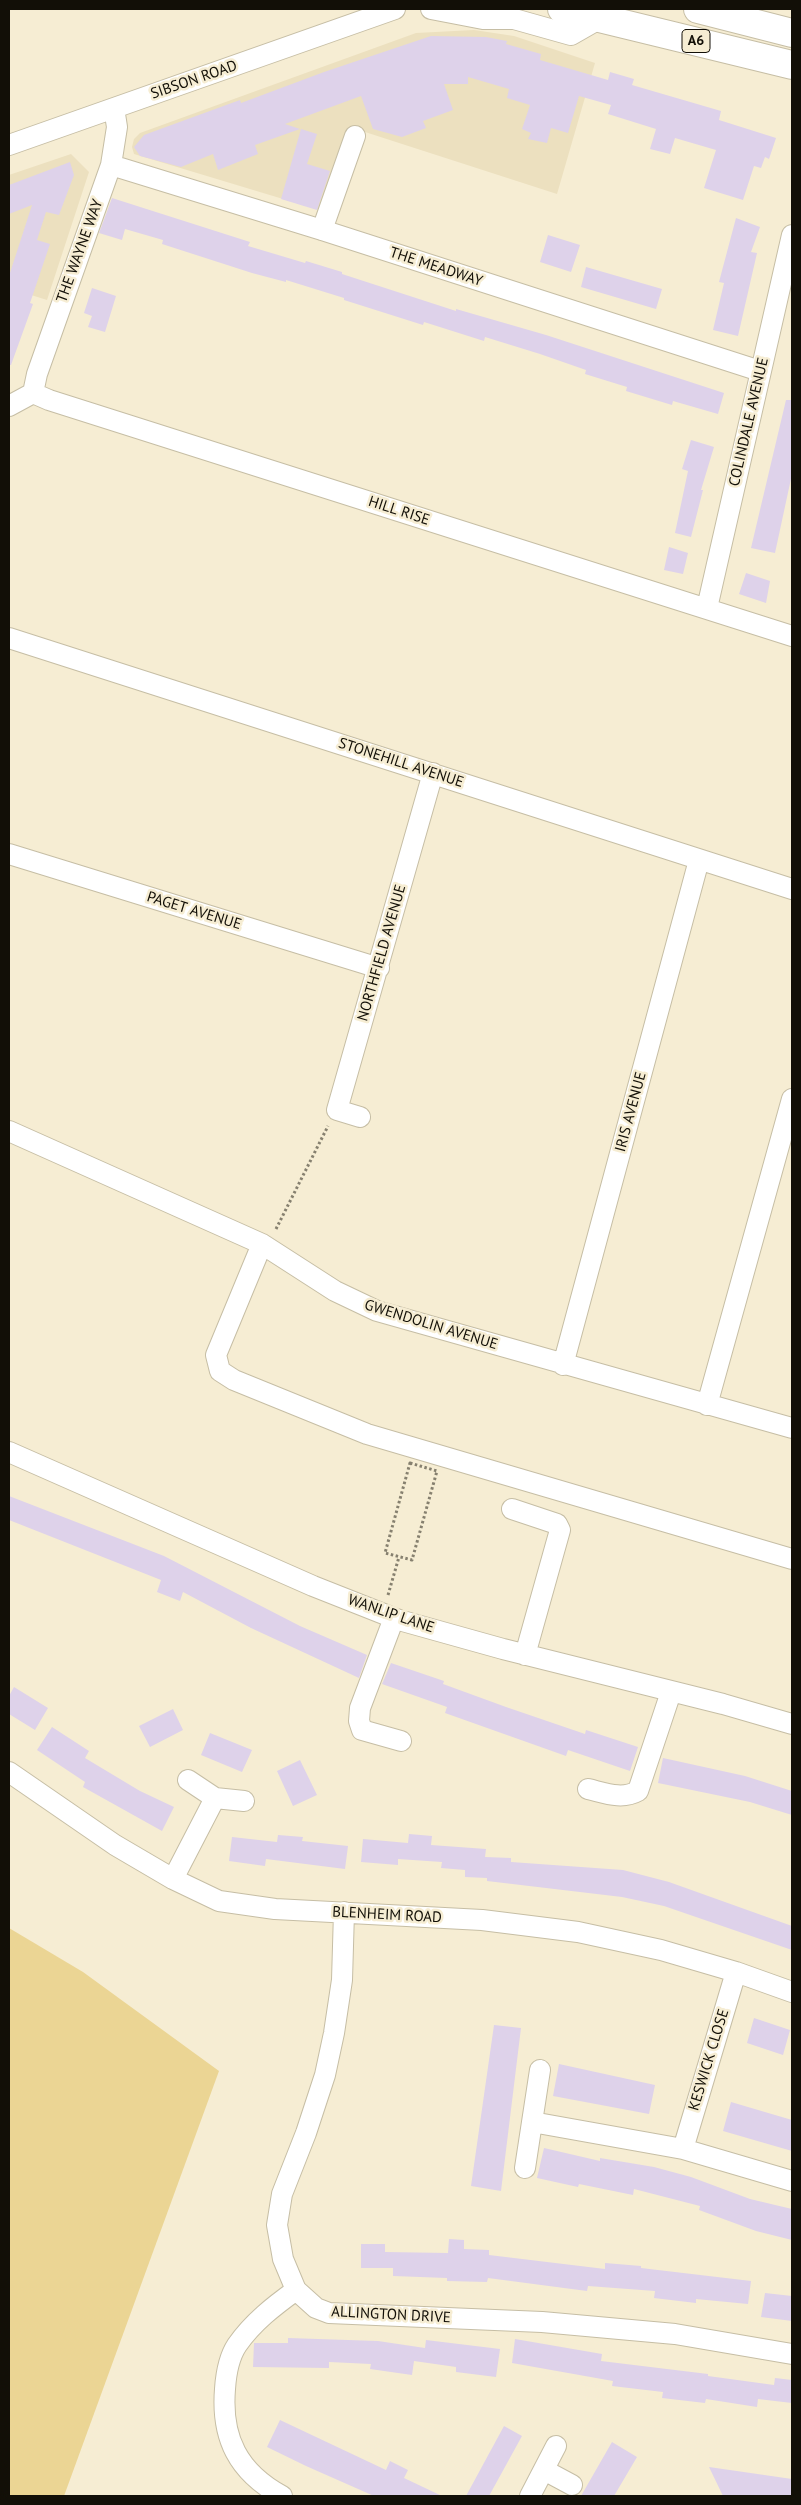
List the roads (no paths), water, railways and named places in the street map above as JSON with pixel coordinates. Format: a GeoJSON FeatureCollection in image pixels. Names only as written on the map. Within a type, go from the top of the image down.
{"type":"FeatureCollection","features":[{"type":"Feature","properties":{"kind":"highway","name":"A6"},"geometry":{"type":"LineString","coordinates":[[562,9],[594,14],[792,65]]}},
{"type":"Feature","properties":{"kind":"highway","name":"A6"},"geometry":{"type":"LineString","coordinates":[[698,9],[792,33]]}},
{"type":"Feature","properties":{"kind":"street"},"geometry":{"type":"LineString","coordinates":[[431,9],[483,19],[514,19],[571,35],[594,14]]}},
{"type":"Feature","properties":{"kind":"street","name":"SIBSON ROAD"},"geometry":{"type":"LineString","coordinates":[[9,145],[386,11]]}},
{"type":"Feature","properties":{"kind":"street","name":"THE WAYNE WAY"},"geometry":{"type":"LineString","coordinates":[[33,393],[36,374],[111,165],[117,127],[114,108]]}},
{"type":"Feature","properties":{"kind":"street"},"geometry":{"type":"LineString","coordinates":[[322,230],[355,136]]}},
{"type":"Feature","properties":{"kind":"street","name":"THE MEADWAY"},"geometry":{"type":"LineString","coordinates":[[111,165],[322,230],[760,371]]}},
{"type":"Feature","properties":{"kind":"street","name":"COLINDALE AVENUE"},"geometry":{"type":"LineString","coordinates":[[707,608],[792,235]]}},
{"type":"Feature","properties":{"kind":"street"},"geometry":{"type":"LineString","coordinates":[[9,406],[33,393]]}},
{"type":"Feature","properties":{"kind":"street","name":"HILL RISE"},"geometry":{"type":"LineString","coordinates":[[33,393],[49,400],[792,636]]}},
{"type":"Feature","properties":{"kind":"street","name":"STONEHILL AVENUE"},"geometry":{"type":"LineString","coordinates":[[9,638],[792,889]]}},
{"type":"Feature","properties":{"kind":"street","name":"NORTHFIELD AVENUE"},"geometry":{"type":"LineString","coordinates":[[360,1117],[337,1110],[433,773]]}},
{"type":"Feature","properties":{"kind":"street","name":"PAGET AVENUE"},"geometry":{"type":"LineString","coordinates":[[9,854],[379,968]]}},
{"type":"Feature","properties":{"kind":"street","name":"IRIS AVENUE"},"geometry":{"type":"LineString","coordinates":[[563,1365],[699,860]]}},
{"type":"Feature","properties":{"kind":"street"},"geometry":{"type":"LineString","coordinates":[[707,1405],[792,1099]]}},
{"type":"Feature","properties":{"kind":"street","name":"GWENDOLIN AVENUE"},"geometry":{"type":"LineString","coordinates":[[9,1131],[264,1246],[335,1291],[377,1311],[563,1365],[792,1428]]}},
{"type":"Feature","properties":{"kind":"street"},"geometry":{"type":"LineString","coordinates":[[264,1246],[216,1355],[220,1371],[234,1380],[367,1434],[792,1559]]}},
{"type":"Feature","properties":{"kind":"street","name":"WANLIP LANE"},"geometry":{"type":"LineString","coordinates":[[9,1452],[313,1586],[388,1616],[525,1655],[792,1724]]}},
{"type":"Feature","properties":{"kind":"street"},"geometry":{"type":"LineString","coordinates":[[512,1510],[557,1524],[560,1530],[525,1655]]}},
{"type":"Feature","properties":{"kind":"street"},"geometry":{"type":"LineString","coordinates":[[388,1616],[358,1721],[362,1730],[401,1741]]}},
{"type":"Feature","properties":{"kind":"street"},"geometry":{"type":"LineString","coordinates":[[588,1789],[621,1796],[630,1796],[638,1791],[671,1692]]}},
{"type":"Feature","properties":{"kind":"street","name":"BLENHEIM ROAD"},"geometry":{"type":"LineString","coordinates":[[9,1772],[115,1845],[173,1880],[219,1901],[275,1909],[482,1920],[578,1932],[661,1950],[736,1972],[792,1992]]}},
{"type":"Feature","properties":{"kind":"street"},"geometry":{"type":"LineString","coordinates":[[188,1780],[215,1798],[244,1801]]}},
{"type":"Feature","properties":{"kind":"street"},"geometry":{"type":"LineString","coordinates":[[173,1880],[215,1798]]}},
{"type":"Feature","properties":{"kind":"street","name":"ALLINGTON DRIVE"},"geometry":{"type":"LineString","coordinates":[[344,1912],[342,1980],[330,2050],[306,2133],[282,2194],[277,2225],[283,2259],[296,2290],[316,2308],[329,2313],[552,2323],[675,2334],[792,2354]]}},
{"type":"Feature","properties":{"kind":"street","name":"KESWICK CLOSE"},"geometry":{"type":"LineString","coordinates":[[682,2149],[736,1972]]}},
{"type":"Feature","properties":{"kind":"street"},"geometry":{"type":"LineString","coordinates":[[526,2168],[540,2070]]}},
{"type":"Feature","properties":{"kind":"street"},"geometry":{"type":"LineString","coordinates":[[532,2122],[682,2149],[792,2181]]}},
{"type":"Feature","properties":{"kind":"street"},"geometry":{"type":"LineString","coordinates":[[282,2496],[255,2477],[236,2455],[226,2432],[224,2402],[226,2373],[236,2346],[258,2320],[296,2290]]}},
{"type":"Feature","properties":{"kind":"street"},"geometry":{"type":"LineString","coordinates":[[530,2496],[556,2446]]}},
{"type":"Feature","properties":{"kind":"street"},"geometry":{"type":"LineString","coordinates":[[544,2470],[572,2485]]}}]}
